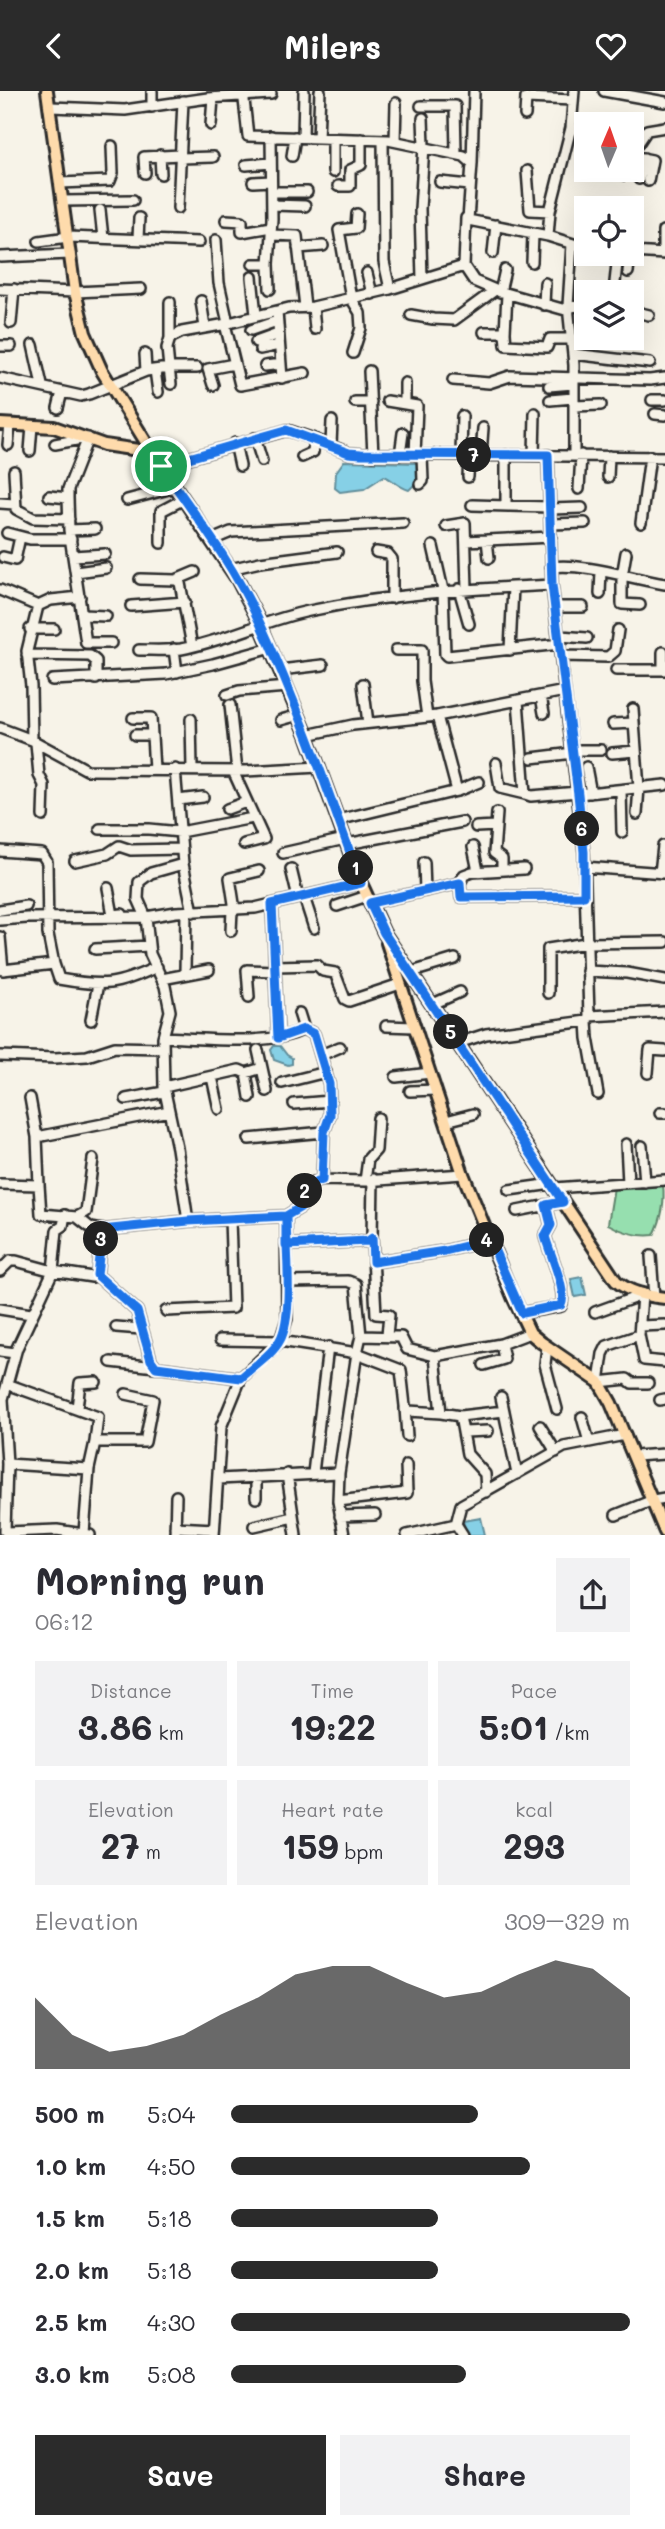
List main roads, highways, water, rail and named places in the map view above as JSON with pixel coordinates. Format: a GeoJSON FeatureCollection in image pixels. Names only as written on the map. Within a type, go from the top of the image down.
{"type":"FeatureCollection","features":[{"type":"Feature","properties":{"kind":"main road"},"geometry":{"type":"LineString","coordinates":[[47,91],[75,292],[85,333],[102,371],[161,466],[212,540],[261,625],[307,735],[361,883],[384,933],[463,1174],[530,1332],[547,1347],[599,1382],[611,1403],[665,1532]]}},
{"type":"Feature","properties":{"kind":"main road"},"geometry":{"type":"LineString","coordinates":[[5,425],[54,427],[104,445],[152,452]]}},
{"type":"Feature","properties":{"kind":"main road"},"geometry":{"type":"LineString","coordinates":[[384,933],[616,1282],[642,1295],[660,1297]]}},
{"type":"Feature","properties":{"kind":"water"},"geometry":{"type":"Polygon","coordinates":[[[344,461],[417,463],[418,481],[409,490],[384,476],[364,489],[340,492],[335,488],[336,472],[344,461]]]}},
{"type":"Feature","properties":{"kind":"water"},"geometry":{"type":"Polygon","coordinates":[[[274,1046],[280,1046],[292,1058],[292,1064],[274,1060],[271,1050],[274,1046]]]}},
{"type":"Feature","properties":{"kind":"water"},"geometry":{"type":"Polygon","coordinates":[[[582,1277],[586,1295],[575,1297],[571,1279],[582,1277]]]}},
{"type":"Feature","properties":{"kind":"water"},"geometry":{"type":"Polygon","coordinates":[[[481,1518],[485,1535],[467,1535],[463,1521],[481,1518]]]}}]}
